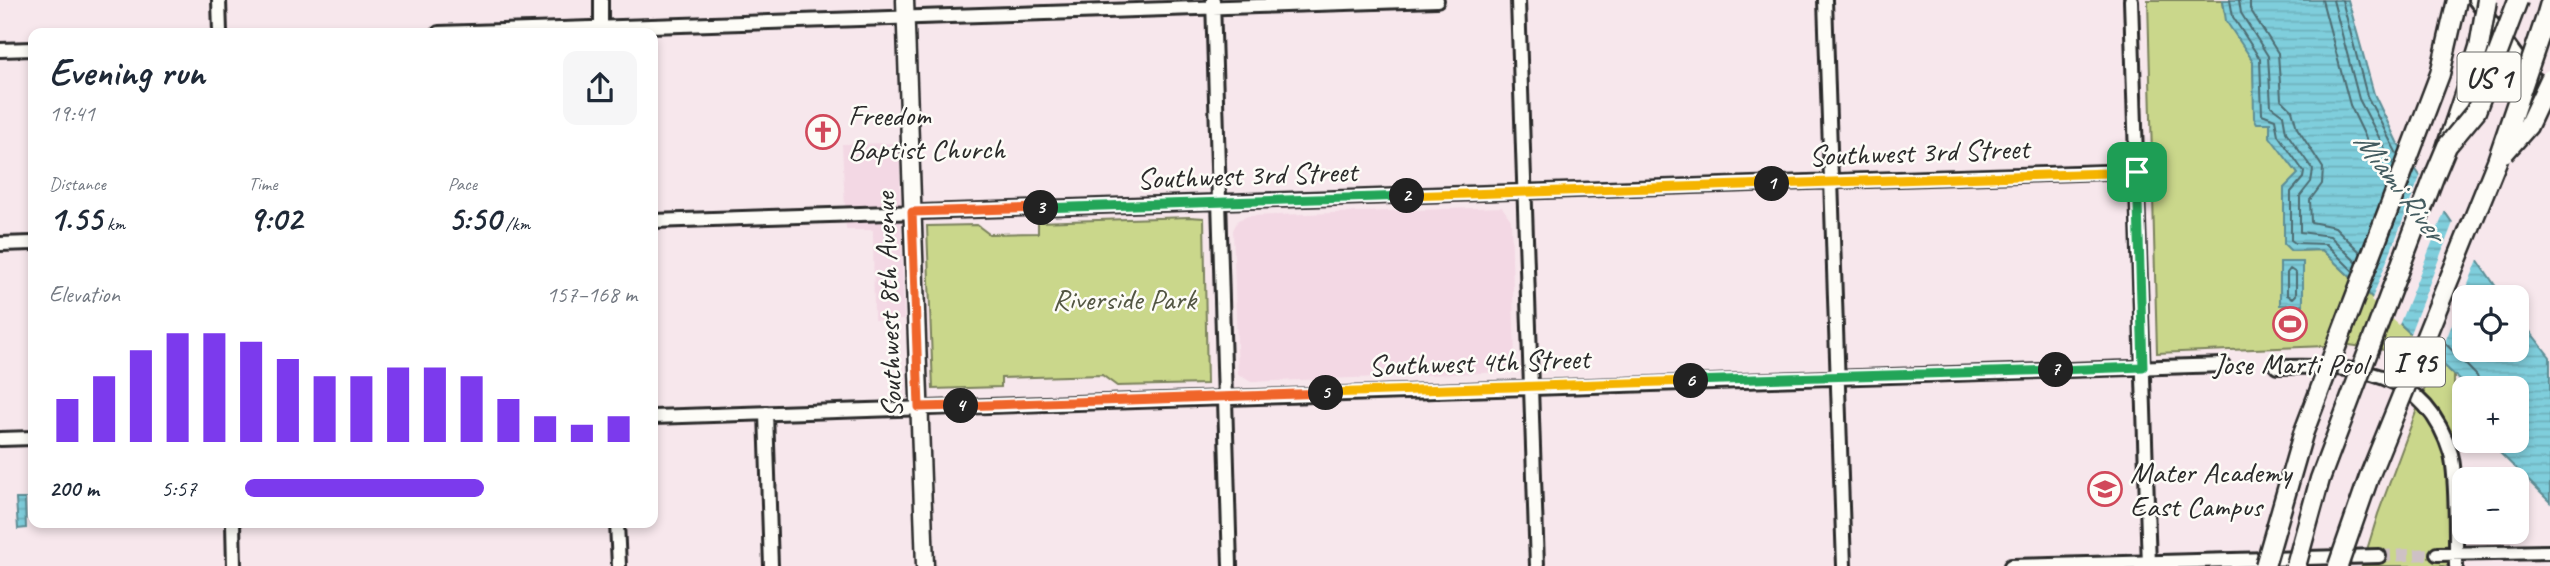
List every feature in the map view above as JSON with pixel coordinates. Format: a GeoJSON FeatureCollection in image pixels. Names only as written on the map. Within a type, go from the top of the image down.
{"type":"FeatureCollection","features":[{"type":"Feature","properties":{"kind":"highway"},"geometry":{"type":"LineString","coordinates":[[2265,566],[2303,434],[2440,74],[2457,0]]}},
{"type":"Feature","properties":{"kind":"highway","name":"I 95"},"geometry":{"type":"LineString","coordinates":[[2296,566],[2320,479],[2447,146],[2479,47],[2487,0]]}},
{"type":"Feature","properties":{"kind":"highway","name":"US 1"},"geometry":{"type":"LineString","coordinates":[[2447,146],[2476,111],[2518,0]]}},
{"type":"Feature","properties":{"kind":"highway","name":"I 95"},"geometry":{"type":"LineString","coordinates":[[2338,566],[2379,451],[2497,161],[2550,3]]}},
{"type":"Feature","properties":{"kind":"highway","name":"US 1"},"geometry":{"type":"LineString","coordinates":[[2497,161],[2528,126],[2549,86]]}},
{"type":"Feature","properties":{"kind":"main road","name":"Southwest 8th Avenue"},"geometry":{"type":"LineString","coordinates":[[905,0],[925,566]]}},
{"type":"Feature","properties":{"kind":"street"},"geometry":{"type":"LineString","coordinates":[[219,0],[220,28]]}},
{"type":"Feature","properties":{"kind":"street"},"geometry":{"type":"LineString","coordinates":[[601,0],[601,28]]}},
{"type":"Feature","properties":{"kind":"street"},"geometry":{"type":"LineString","coordinates":[[658,29],[1213,4],[1437,0]]}},
{"type":"Feature","properties":{"kind":"street"},"geometry":{"type":"LineString","coordinates":[[1518,0],[1537,566]]}},
{"type":"Feature","properties":{"kind":"street"},"geometry":{"type":"LineString","coordinates":[[1825,0],[1844,566]]}},
{"type":"Feature","properties":{"kind":"street"},"geometry":{"type":"LineString","coordinates":[[2131,0],[2149,564]]}},
{"type":"Feature","properties":{"kind":"street"},"geometry":{"type":"LineString","coordinates":[[2475,0],[2530,76],[2549,86]]}},
{"type":"Feature","properties":{"kind":"street"},"geometry":{"type":"LineString","coordinates":[[1213,4],[1230,566]]}},
{"type":"Feature","properties":{"kind":"street"},"geometry":{"type":"LineString","coordinates":[[0,50],[28,49]]}},
{"type":"Feature","properties":{"kind":"street","name":"Southwest 3rd Street"},"geometry":{"type":"LineString","coordinates":[[658,221],[2137,172]]}},
{"type":"Feature","properties":{"kind":"street"},"geometry":{"type":"LineString","coordinates":[[0,244],[28,243]]}},
{"type":"Feature","properties":{"kind":"street","name":"Southwest 4th Street"},"geometry":{"type":"LineString","coordinates":[[658,417],[2223,365]]}},
{"type":"Feature","properties":{"kind":"street"},"geometry":{"type":"LineString","coordinates":[[2277,367],[2331,366],[2386,377],[2411,390],[2434,416],[2451,455],[2456,560]]}},
{"type":"Feature","properties":{"kind":"street"},"geometry":{"type":"LineString","coordinates":[[766,413],[771,566]]}},
{"type":"Feature","properties":{"kind":"street"},"geometry":{"type":"LineString","coordinates":[[0,439],[28,438]]}},
{"type":"Feature","properties":{"kind":"street"},"geometry":{"type":"LineString","coordinates":[[233,528],[234,566]]}},
{"type":"Feature","properties":{"kind":"street"},"geometry":{"type":"LineString","coordinates":[[617,528],[619,566]]}},
{"type":"Feature","properties":{"kind":"street"},"geometry":{"type":"LineString","coordinates":[[2437,554],[2456,560],[2550,552]]}},
{"type":"Feature","properties":{"kind":"street"},"geometry":{"type":"LineString","coordinates":[[2011,566],[2379,556]]}},
{"type":"Feature","properties":{"kind":"shaded area"},"geometry":{"type":"Polygon","coordinates":[[[899,143],[904,320],[874,320],[873,230],[846,230],[842,144],[899,143]]]}},
{"type":"Feature","properties":{"kind":"shaded area"},"geometry":{"type":"Polygon","coordinates":[[[1502,207],[1511,220],[1515,361],[1508,372],[1251,382],[1238,374],[1233,230],[1238,220],[1248,216],[1502,207]]]}},
{"type":"Feature","properties":{"kind":"green space"},"geometry":{"type":"Polygon","coordinates":[[[2148,0],[2223,0],[2224,10],[2253,61],[2255,117],[2270,123],[2298,174],[2291,251],[2322,250],[2454,375],[2453,566],[2362,566],[2378,514],[2426,385],[2392,351],[2349,345],[2157,353],[2148,0]]]}},
{"type":"Feature","properties":{"kind":"green space","name":"Riverside Park"},"geometry":{"type":"Polygon","coordinates":[[[1204,218],[1207,384],[1117,386],[1102,375],[1001,378],[1001,387],[933,389],[927,226],[977,225],[989,234],[1038,233],[1038,222],[1204,218]]]}},
{"type":"Feature","properties":{"kind":"water","name":"Miami River"},"geometry":{"type":"Polygon","coordinates":[[[2223,0],[2348,0],[2374,94],[2397,142],[2495,285],[2452,285],[2452,362],[2529,362],[2529,330],[2550,357],[2550,502],[2529,481],[2529,467],[2514,467],[2500,453],[2529,453],[2529,376],[2455,376],[2322,250],[2291,251],[2284,244],[2284,188],[2298,174],[2270,137],[2270,123],[2257,123],[2254,118],[2253,61],[2226,21],[2223,0]]]}},
{"type":"Feature","properties":{"kind":"water"},"geometry":{"type":"Polygon","coordinates":[[[2280,262],[2303,262],[2303,305],[2280,305],[2280,262]]]}},
{"type":"Feature","properties":{"kind":"water"},"geometry":{"type":"Polygon","coordinates":[[[16,499],[25,499],[26,528],[18,529],[16,499]]]}},
{"type":"Feature","properties":{"kind":"pier"},"geometry":{"type":"Polygon","coordinates":[[[2422,172],[2446,208],[2399,325],[2371,301],[2422,172]]]}},
{"type":"Feature","properties":{"kind":"pier"},"geometry":{"type":"Polygon","coordinates":[[[2454,220],[2479,257],[2468,285],[2452,285],[2452,324],[2437,362],[2409,336],[2454,220]]]}},
{"type":"Feature","properties":{"kind":"tunnel"},"geometry":{"type":"LineString","coordinates":[[2379,556],[2437,554]]}},
{"type":"Feature","properties":{"kind":"place","name":"Freedom Baptist Church"},"geometry":{"type":"Point","coordinates":[823,132]}},
{"type":"Feature","properties":{"kind":"place","name":"Jose Marti Pool"},"geometry":{"type":"Point","coordinates":[2290,324]}},
{"type":"Feature","properties":{"kind":"place","name":"Mater Academy East Campus"},"geometry":{"type":"Point","coordinates":[2105,489]}},
{"type":"Feature","properties":{"kind":"route"},"geometry":{"type":"LineString","coordinates":[[2137,172],[2143,367],[919,407],[912,212],[2137,172]]}}]}
